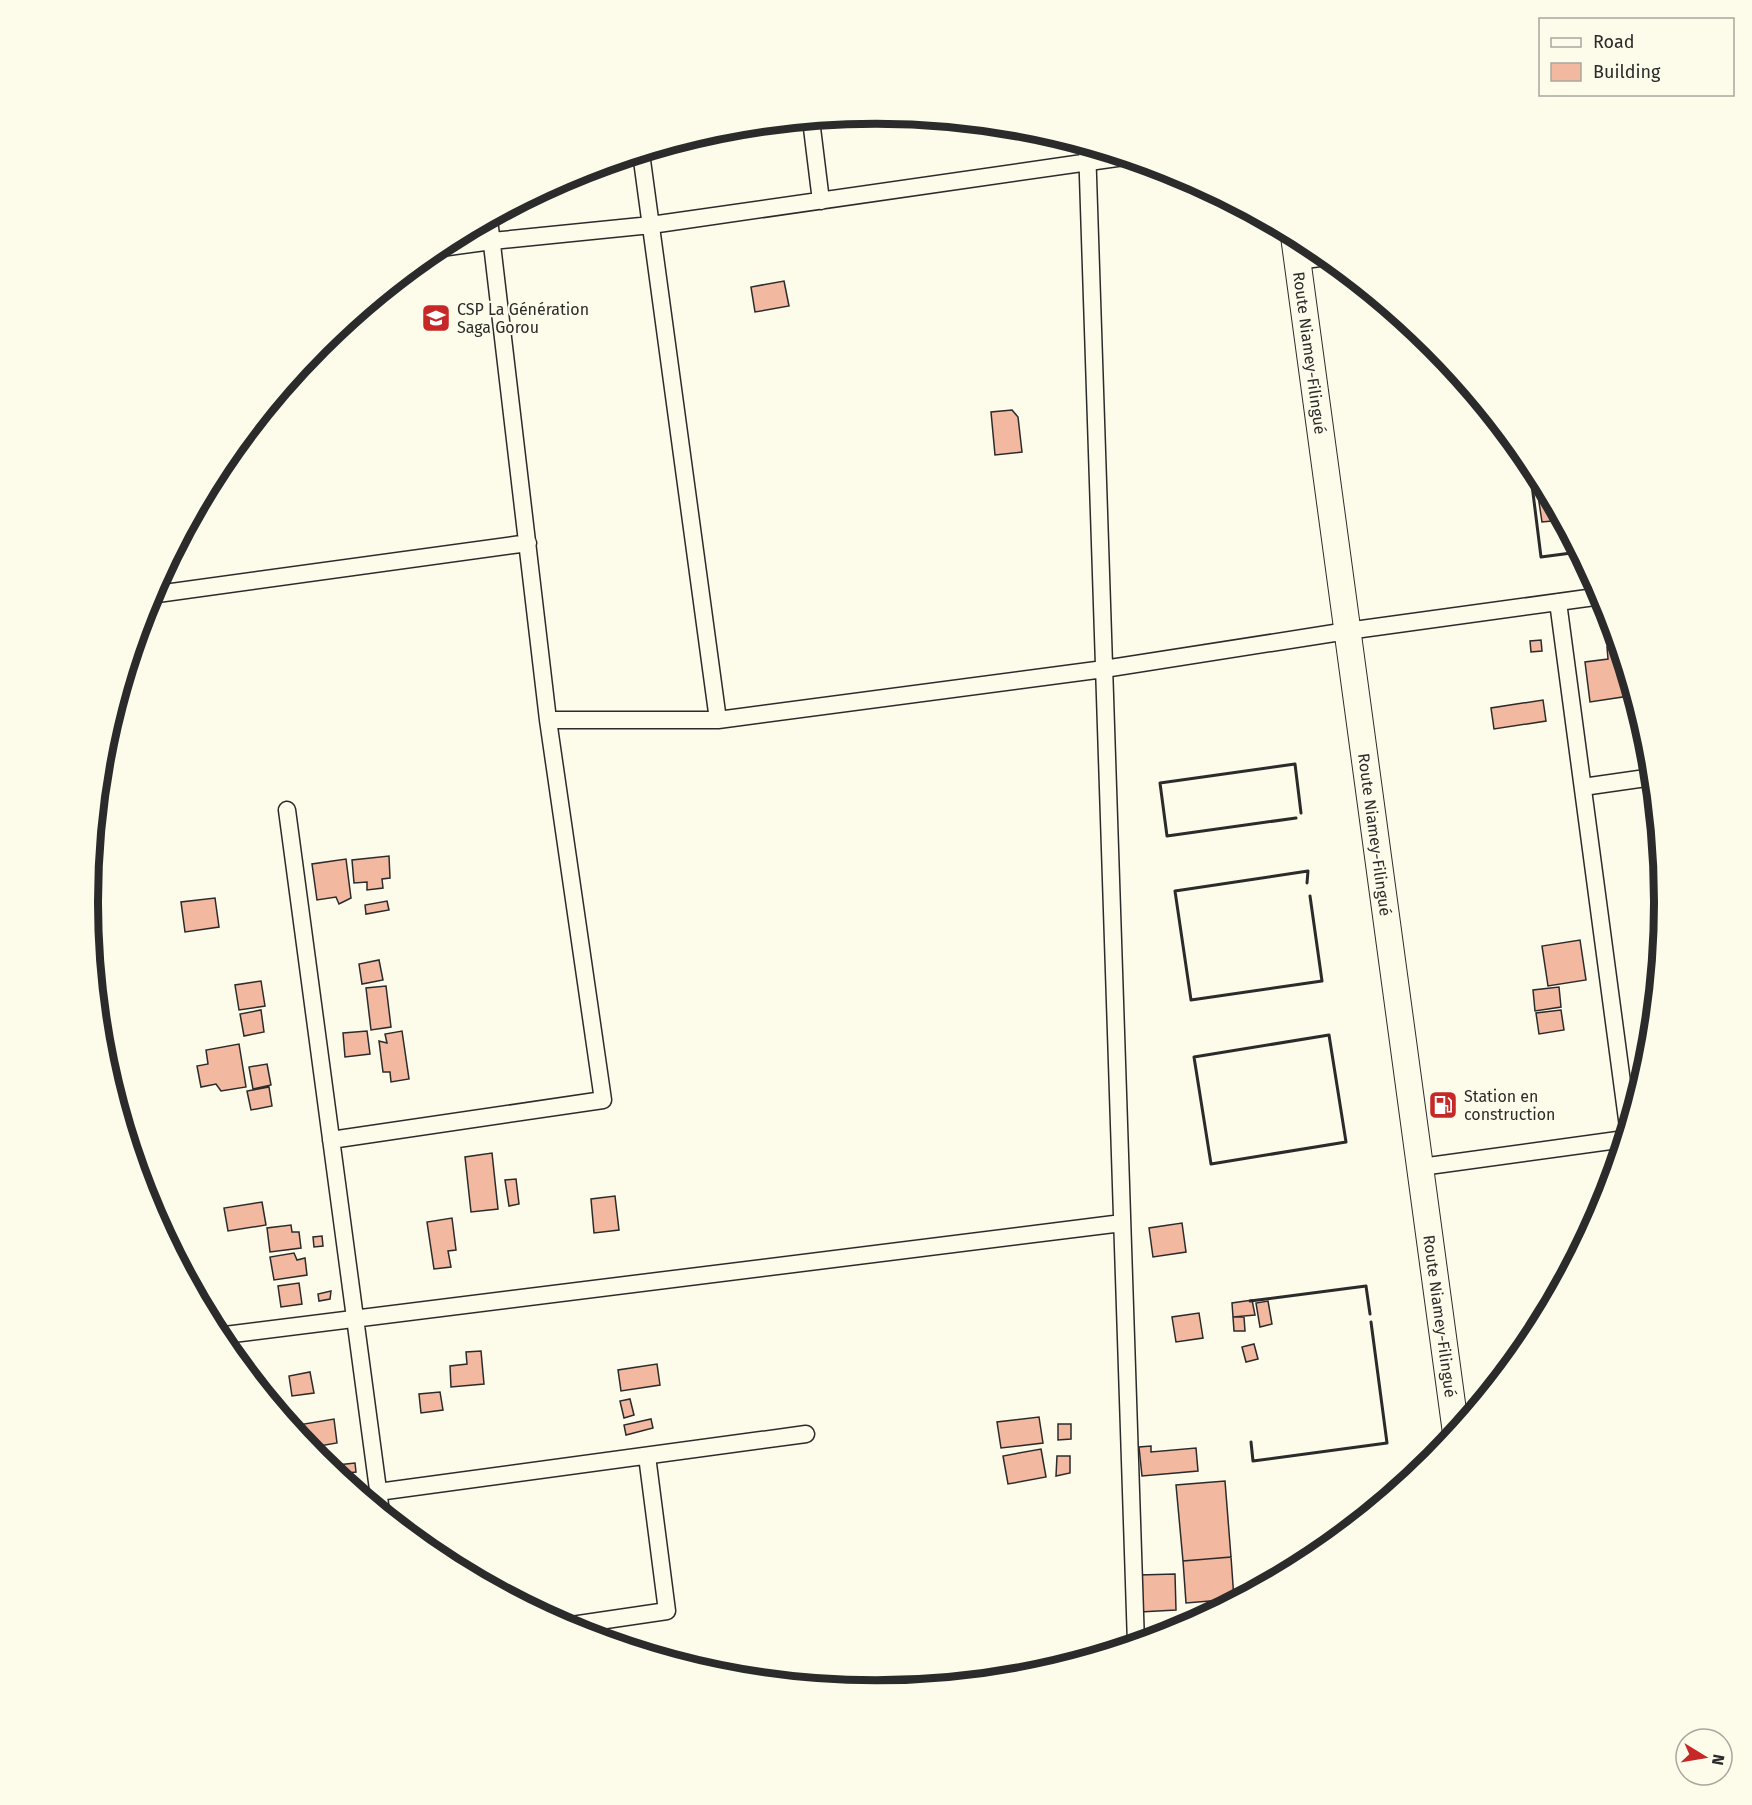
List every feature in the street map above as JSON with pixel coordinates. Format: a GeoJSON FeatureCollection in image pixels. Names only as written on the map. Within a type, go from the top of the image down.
{"type":"FeatureCollection","features":[{"type":"Feature","properties":{"kind":"main road","name":"Route Niamey-Filingué"},"geometry":{"type":"LineString","coordinates":[[1296,247],[1455,1423]]}},
{"type":"Feature","properties":{"kind":"street"},"geometry":{"type":"LineString","coordinates":[[812,127],[821,201]]}},
{"type":"Feature","properties":{"kind":"street"},"geometry":{"type":"LineString","coordinates":[[458,246],[651,225],[821,201],[1087,154],[1136,1636]]}},
{"type":"Feature","properties":{"kind":"street"},"geometry":{"type":"LineString","coordinates":[[642,160],[718,720]]}},
{"type":"Feature","properties":{"kind":"street"},"geometry":{"type":"LineString","coordinates":[[331,1140],[603,1100],[548,720],[490,226]]}},
{"type":"Feature","properties":{"kind":"street"},"geometry":{"type":"LineString","coordinates":[[1298,261],[1314,259]]}},
{"type":"Feature","properties":{"kind":"street"},"geometry":{"type":"LineString","coordinates":[[162,593],[528,543]]}},
{"type":"Feature","properties":{"kind":"street"},"geometry":{"type":"LineString","coordinates":[[548,720],[718,720],[1104,669],[1347,631],[1592,597]]}},
{"type":"Feature","properties":{"kind":"street"},"geometry":{"type":"LineString","coordinates":[[1558,602],[1626,1111]]}},
{"type":"Feature","properties":{"kind":"street"},"geometry":{"type":"LineString","coordinates":[[1583,787],[1644,778]]}},
{"type":"Feature","properties":{"kind":"street"},"geometry":{"type":"LineString","coordinates":[[287,810],[379,1501]]}},
{"type":"Feature","properties":{"kind":"street"},"geometry":{"type":"LineString","coordinates":[[1421,1167],[1617,1140]]}},
{"type":"Feature","properties":{"kind":"street"},"geometry":{"type":"LineString","coordinates":[[229,1335],[1122,1223]]}},
{"type":"Feature","properties":{"kind":"street"},"geometry":{"type":"LineString","coordinates":[[378,1492],[806,1434]]}},
{"type":"Feature","properties":{"kind":"street"},"geometry":{"type":"LineString","coordinates":[[582,1624],[667,1611],[647,1456]]}},
{"type":"Feature","properties":{"kind":"building"},"geometry":{"type":"Polygon","coordinates":[[[784,281],[789,306],[755,312],[751,287],[784,281]]]}},
{"type":"Feature","properties":{"kind":"building"},"geometry":{"type":"Polygon","coordinates":[[[1012,410],[1018,417],[1022,452],[995,455],[991,412],[1012,410]]]}},
{"type":"Feature","properties":{"kind":"building"},"geometry":{"type":"Polygon","coordinates":[[[1538,493],[1554,521],[1542,522],[1538,493]]]}},
{"type":"Feature","properties":{"kind":"building"},"geometry":{"type":"Polygon","coordinates":[[[1541,640],[1542,651],[1531,652],[1530,641],[1541,640]]]}},
{"type":"Feature","properties":{"kind":"building"},"geometry":{"type":"Polygon","coordinates":[[[1607,647],[1611,647],[1627,696],[1590,702],[1585,662],[1608,659],[1607,647]]]}},
{"type":"Feature","properties":{"kind":"building"},"geometry":{"type":"Polygon","coordinates":[[[1543,700],[1546,721],[1494,729],[1491,708],[1543,700]]]}},
{"type":"Feature","properties":{"kind":"building"},"geometry":{"type":"Polygon","coordinates":[[[389,856],[390,878],[382,879],[383,888],[367,890],[367,882],[354,883],[352,860],[389,856]]]}},
{"type":"Feature","properties":{"kind":"building"},"geometry":{"type":"Polygon","coordinates":[[[346,859],[351,898],[339,904],[336,897],[317,900],[312,864],[346,859]]]}},
{"type":"Feature","properties":{"kind":"building"},"geometry":{"type":"Polygon","coordinates":[[[215,898],[219,927],[185,932],[181,902],[215,898]]]}},
{"type":"Feature","properties":{"kind":"building"},"geometry":{"type":"Polygon","coordinates":[[[387,901],[389,910],[366,914],[365,905],[387,901]]]}},
{"type":"Feature","properties":{"kind":"building"},"geometry":{"type":"Polygon","coordinates":[[[1580,940],[1586,980],[1548,986],[1542,946],[1580,940]]]}},
{"type":"Feature","properties":{"kind":"building"},"geometry":{"type":"Polygon","coordinates":[[[379,960],[383,980],[362,984],[359,964],[379,960]]]}},
{"type":"Feature","properties":{"kind":"building"},"geometry":{"type":"Polygon","coordinates":[[[261,981],[265,1006],[239,1010],[235,985],[261,981]]]}},
{"type":"Feature","properties":{"kind":"building"},"geometry":{"type":"Polygon","coordinates":[[[386,986],[391,1027],[371,1030],[366,988],[386,986]]]}},
{"type":"Feature","properties":{"kind":"building"},"geometry":{"type":"Polygon","coordinates":[[[1559,987],[1561,1007],[1535,1011],[1533,990],[1559,987]]]}},
{"type":"Feature","properties":{"kind":"building"},"geometry":{"type":"Polygon","coordinates":[[[261,1010],[264,1032],[244,1036],[240,1014],[261,1010]]]}},
{"type":"Feature","properties":{"kind":"building"},"geometry":{"type":"Polygon","coordinates":[[[1561,1010],[1564,1030],[1539,1034],[1536,1013],[1561,1010]]]}},
{"type":"Feature","properties":{"kind":"building"},"geometry":{"type":"Polygon","coordinates":[[[367,1031],[370,1054],[345,1057],[343,1033],[367,1031]]]}},
{"type":"Feature","properties":{"kind":"building"},"geometry":{"type":"Polygon","coordinates":[[[402,1031],[409,1079],[391,1082],[390,1072],[383,1072],[379,1041],[387,1043],[385,1034],[402,1031]]]}},
{"type":"Feature","properties":{"kind":"building"},"geometry":{"type":"Polygon","coordinates":[[[239,1044],[246,1087],[221,1091],[216,1084],[201,1087],[197,1066],[208,1064],[206,1050],[239,1044]]]}},
{"type":"Feature","properties":{"kind":"building"},"geometry":{"type":"Polygon","coordinates":[[[267,1064],[271,1085],[253,1089],[249,1067],[267,1064]]]}},
{"type":"Feature","properties":{"kind":"building"},"geometry":{"type":"Polygon","coordinates":[[[269,1087],[272,1106],[251,1110],[247,1091],[269,1087]]]}},
{"type":"Feature","properties":{"kind":"building"},"geometry":{"type":"Polygon","coordinates":[[[492,1153],[498,1209],[471,1212],[465,1157],[492,1153]]]}},
{"type":"Feature","properties":{"kind":"building"},"geometry":{"type":"Polygon","coordinates":[[[516,1179],[519,1204],[509,1206],[505,1180],[516,1179]]]}},
{"type":"Feature","properties":{"kind":"building"},"geometry":{"type":"Polygon","coordinates":[[[615,1196],[619,1230],[594,1233],[591,1199],[615,1196]]]}},
{"type":"Feature","properties":{"kind":"building"},"geometry":{"type":"Polygon","coordinates":[[[262,1202],[266,1225],[228,1231],[224,1208],[262,1202]]]}},
{"type":"Feature","properties":{"kind":"building"},"geometry":{"type":"Polygon","coordinates":[[[452,1218],[456,1250],[448,1251],[451,1267],[434,1269],[427,1222],[452,1218]]]}},
{"type":"Feature","properties":{"kind":"building"},"geometry":{"type":"Polygon","coordinates":[[[1182,1223],[1186,1252],[1153,1257],[1149,1228],[1182,1223]]]}},
{"type":"Feature","properties":{"kind":"building"},"geometry":{"type":"Polygon","coordinates":[[[291,1225],[292,1232],[299,1232],[301,1248],[270,1252],[267,1228],[291,1225]]]}},
{"type":"Feature","properties":{"kind":"building"},"geometry":{"type":"Polygon","coordinates":[[[322,1236],[323,1246],[314,1247],[313,1237],[322,1236]]]}},
{"type":"Feature","properties":{"kind":"building"},"geometry":{"type":"Polygon","coordinates":[[[294,1253],[297,1260],[305,1258],[307,1275],[274,1280],[270,1257],[294,1253]]]}},
{"type":"Feature","properties":{"kind":"building"},"geometry":{"type":"Polygon","coordinates":[[[299,1283],[302,1304],[281,1307],[278,1286],[299,1283]]]}},
{"type":"Feature","properties":{"kind":"building"},"geometry":{"type":"Polygon","coordinates":[[[331,1291],[330,1299],[319,1301],[318,1294],[331,1291]]]}},
{"type":"Feature","properties":{"kind":"building"},"geometry":{"type":"Polygon","coordinates":[[[1252,1300],[1255,1315],[1233,1317],[1232,1303],[1252,1300]]]}},
{"type":"Feature","properties":{"kind":"building"},"geometry":{"type":"Polygon","coordinates":[[[1268,1301],[1272,1324],[1260,1327],[1256,1303],[1268,1301]]]}},
{"type":"Feature","properties":{"kind":"building"},"geometry":{"type":"Polygon","coordinates":[[[1199,1313],[1203,1338],[1176,1342],[1172,1317],[1199,1313]]]}},
{"type":"Feature","properties":{"kind":"building"},"geometry":{"type":"Polygon","coordinates":[[[1233,1317],[1244,1317],[1245,1331],[1234,1331],[1233,1317]]]}},
{"type":"Feature","properties":{"kind":"building"},"geometry":{"type":"Polygon","coordinates":[[[1254,1344],[1258,1359],[1246,1362],[1242,1347],[1254,1344]]]}},
{"type":"Feature","properties":{"kind":"building"},"geometry":{"type":"Polygon","coordinates":[[[481,1351],[484,1384],[451,1387],[450,1366],[467,1364],[466,1352],[481,1351]]]}},
{"type":"Feature","properties":{"kind":"building"},"geometry":{"type":"Polygon","coordinates":[[[657,1364],[660,1385],[621,1391],[618,1370],[657,1364]]]}},
{"type":"Feature","properties":{"kind":"building"},"geometry":{"type":"Polygon","coordinates":[[[310,1372],[314,1393],[292,1396],[289,1376],[310,1372]]]}},
{"type":"Feature","properties":{"kind":"building"},"geometry":{"type":"Polygon","coordinates":[[[440,1392],[443,1410],[421,1413],[419,1394],[440,1392]]]}},
{"type":"Feature","properties":{"kind":"building"},"geometry":{"type":"Polygon","coordinates":[[[630,1399],[634,1415],[624,1418],[620,1401],[630,1399]]]}},
{"type":"Feature","properties":{"kind":"building"},"geometry":{"type":"Polygon","coordinates":[[[1039,1417],[1043,1443],[1001,1448],[997,1422],[1039,1417]]]}},
{"type":"Feature","properties":{"kind":"building"},"geometry":{"type":"Polygon","coordinates":[[[334,1419],[337,1443],[319,1446],[299,1425],[334,1419]]]}},
{"type":"Feature","properties":{"kind":"building"},"geometry":{"type":"Polygon","coordinates":[[[651,1419],[653,1428],[626,1435],[624,1425],[651,1419]]]}},
{"type":"Feature","properties":{"kind":"building"},"geometry":{"type":"Polygon","coordinates":[[[1058,1424],[1071,1424],[1071,1439],[1058,1440],[1058,1424]]]}},
{"type":"Feature","properties":{"kind":"building"},"geometry":{"type":"Polygon","coordinates":[[[1151,1446],[1151,1452],[1196,1448],[1198,1471],[1142,1476],[1139,1447],[1151,1446]]]}},
{"type":"Feature","properties":{"kind":"building"},"geometry":{"type":"Polygon","coordinates":[[[1041,1449],[1046,1477],[1008,1484],[1003,1456],[1041,1449]]]}},
{"type":"Feature","properties":{"kind":"building"},"geometry":{"type":"Polygon","coordinates":[[[1057,1456],[1070,1456],[1070,1473],[1056,1476],[1057,1456]]]}},
{"type":"Feature","properties":{"kind":"building"},"geometry":{"type":"Polygon","coordinates":[[[355,1463],[356,1472],[347,1473],[339,1465],[355,1463]]]}},
{"type":"Feature","properties":{"kind":"building"},"geometry":{"type":"Polygon","coordinates":[[[1225,1481],[1231,1557],[1183,1561],[1176,1485],[1225,1481]]]}},
{"type":"Feature","properties":{"kind":"building"},"geometry":{"type":"Polygon","coordinates":[[[1231,1557],[1234,1594],[1222,1600],[1186,1603],[1183,1561],[1231,1557]]]}},
{"type":"Feature","properties":{"kind":"building"},"geometry":{"type":"Polygon","coordinates":[[[1175,1574],[1176,1610],[1140,1612],[1139,1575],[1175,1574]]]}},
{"type":"Feature","properties":{"kind":"wall"},"geometry":{"type":"LineString","coordinates":[[1532,485],[1541,557],[1571,553]]}},
{"type":"Feature","properties":{"kind":"wall"},"geometry":{"type":"LineString","coordinates":[[1296,818],[1167,836],[1160,783],[1295,764],[1301,813]]}},
{"type":"Feature","properties":{"kind":"wall"},"geometry":{"type":"LineString","coordinates":[[1307,883],[1308,871],[1175,891],[1191,1000],[1322,981],[1310,896]]}},
{"type":"Feature","properties":{"kind":"wall"},"geometry":{"type":"LineString","coordinates":[[1329,1035],[1346,1142],[1211,1164],[1194,1057],[1329,1035]]}},
{"type":"Feature","properties":{"kind":"wall"},"geometry":{"type":"LineString","coordinates":[[1250,1301],[1366,1286],[1370,1314]]}},
{"type":"Feature","properties":{"kind":"wall"},"geometry":{"type":"LineString","coordinates":[[1251,1442],[1253,1461],[1387,1443],[1371,1322]]}},
{"type":"Feature","properties":{"kind":"place","name":"CSP La Génération Saga Gorou"},"geometry":{"type":"Point","coordinates":[436,318]}},
{"type":"Feature","properties":{"kind":"place","name":"Station en construction"},"geometry":{"type":"Point","coordinates":[1443,1105]}}]}
